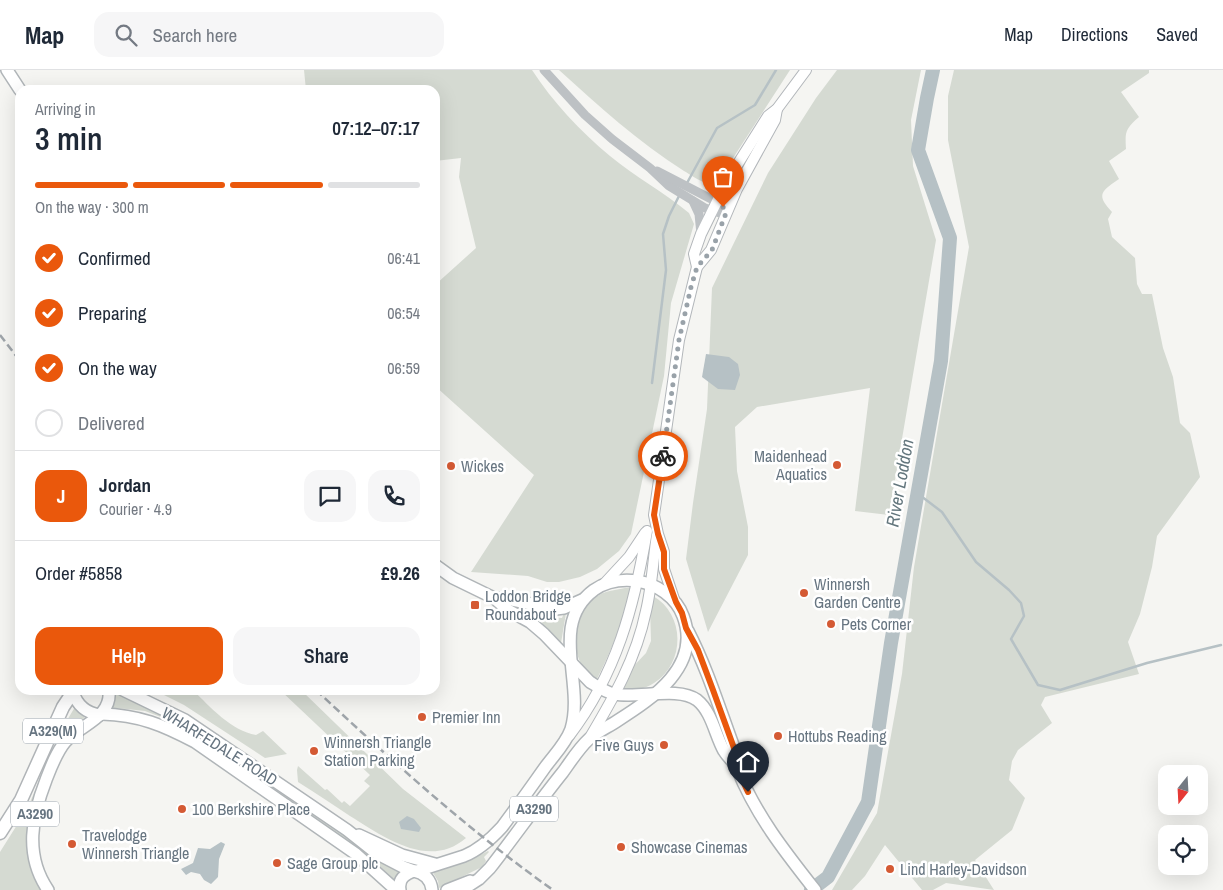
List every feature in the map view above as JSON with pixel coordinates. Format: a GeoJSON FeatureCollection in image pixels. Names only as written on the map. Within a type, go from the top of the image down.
{"type":"FeatureCollection","features":[{"type":"Feature","properties":{"kind":"highway","name":"A329(M)"},"geometry":{"type":"LineString","coordinates":[[0,833],[21,800],[63,707],[71,695]]}},
{"type":"Feature","properties":{"kind":"main road"},"geometry":{"type":"LineString","coordinates":[[7,70],[17,85]]}},
{"type":"Feature","properties":{"kind":"main road"},"geometry":{"type":"LineString","coordinates":[[494,598],[556,609],[564,608],[583,600],[604,584],[629,557],[646,531],[654,515],[679,340],[697,267],[694,254],[701,234],[751,142],[768,116],[777,109],[806,70]]}},
{"type":"Feature","properties":{"kind":"main road"},"geometry":{"type":"LineString","coordinates":[[697,267],[712,250],[726,213],[748,168],[775,120],[777,109]]}},
{"type":"Feature","properties":{"kind":"main road"},"geometry":{"type":"LineString","coordinates":[[654,515],[664,552],[664,569],[682,613],[687,642],[680,666],[656,694]]}},
{"type":"Feature","properties":{"kind":"main road"},"geometry":{"type":"LineString","coordinates":[[567,738],[582,718],[599,688],[621,641],[638,581],[646,531]]}},
{"type":"Feature","properties":{"kind":"main road"},"geometry":{"type":"LineString","coordinates":[[589,739],[616,694],[642,629],[651,585],[658,534]]}},
{"type":"Feature","properties":{"kind":"main road"},"geometry":{"type":"LineString","coordinates":[[440,569],[453,578],[494,598],[508,610],[538,629],[590,682],[599,688],[616,694],[685,695],[699,703],[707,713],[725,752],[736,766],[762,819],[815,890]]}},
{"type":"Feature","properties":{"kind":"main road"},"geometry":{"type":"LineString","coordinates":[[604,584],[618,580],[638,581],[666,593],[676,602]]}},
{"type":"Feature","properties":{"kind":"main road"},"geometry":{"type":"LineString","coordinates":[[567,738],[575,707],[570,631],[577,609],[583,600]]}},
{"type":"Feature","properties":{"kind":"main road"},"geometry":{"type":"LineString","coordinates":[[686,628],[698,650],[734,748],[736,766]]}},
{"type":"Feature","properties":{"kind":"main road","name":"A3290"},"geometry":{"type":"LineString","coordinates":[[447,890],[479,879],[494,863],[589,739],[634,711],[656,694]]}},
{"type":"Feature","properties":{"kind":"main road"},"geometry":{"type":"LineString","coordinates":[[75,695],[84,709],[101,715],[108,704],[109,695]]}},
{"type":"Feature","properties":{"kind":"main road","name":"WHARFEDALE ROAD"},"geometry":{"type":"LineString","coordinates":[[133,695],[184,720],[347,830],[376,853],[403,867],[416,871]]}},
{"type":"Feature","properties":{"kind":"main road","name":"A3290"},"geometry":{"type":"LineString","coordinates":[[48,890],[36,865],[33,847],[32,833],[37,808],[53,762],[62,746],[74,734],[101,715]]}},
{"type":"Feature","properties":{"kind":"main road","name":"WHARFEDALE ROAD"},"geometry":{"type":"LineString","coordinates":[[101,715],[121,715],[148,720],[167,727],[195,742],[349,849],[398,890]]}},
{"type":"Feature","properties":{"kind":"main road","name":"A3290"},"geometry":{"type":"LineString","coordinates":[[416,871],[471,853],[490,840],[502,827],[567,738]]}},
{"type":"Feature","properties":{"kind":"main road"},"geometry":{"type":"LineString","coordinates":[[347,830],[402,855],[437,864]]}},
{"type":"Feature","properties":{"kind":"main road"},"geometry":{"type":"LineString","coordinates":[[398,890],[402,878],[416,871],[428,879],[432,890]]}},
{"type":"Feature","properties":{"kind":"main road"},"geometry":{"type":"LineString","coordinates":[[462,890],[479,879]]}},
{"type":"Feature","properties":{"kind":"street"},"geometry":{"type":"LineString","coordinates":[[544,70],[585,115],[619,145],[670,182],[692,201],[715,207]]}},
{"type":"Feature","properties":{"kind":"street"},"geometry":{"type":"LineString","coordinates":[[670,182],[688,187],[726,213]]}},
{"type":"Feature","properties":{"kind":"street"},"geometry":{"type":"LineString","coordinates":[[692,201],[699,214],[701,234]]}},
{"type":"Feature","properties":{"kind":"shaded area"},"geometry":{"type":"Polygon","coordinates":[[[304,70],[532,70],[558,105],[599,147],[689,213],[694,224],[671,303],[664,376],[631,534],[619,551],[597,569],[580,577],[559,582],[547,582],[528,576],[471,572],[534,475],[440,390],[440,280],[476,248],[459,177],[461,158],[440,160],[440,85],[306,85],[304,70]]]}},
{"type":"Feature","properties":{"kind":"shaded area"},"geometry":{"type":"Polygon","coordinates":[[[559,70],[790,70],[724,172],[708,182],[695,178],[651,148],[619,123],[559,70]]]}},
{"type":"Feature","properties":{"kind":"shaded area"},"geometry":{"type":"Polygon","coordinates":[[[837,70],[921,70],[911,120],[913,166],[936,240],[889,515],[855,511],[870,388],[757,407],[735,427],[737,471],[748,527],[748,555],[708,632],[686,559],[707,409],[712,288],[768,173],[816,98],[837,70]]]}},
{"type":"Feature","properties":{"kind":"shaded area"},"geometry":{"type":"Polygon","coordinates":[[[954,70],[1149,70],[1149,73],[1121,92],[1139,117],[1127,131],[1126,149],[1109,161],[1119,179],[1105,190],[1102,197],[1112,212],[1108,219],[1112,237],[1135,258],[1137,284],[1142,294],[1152,294],[1163,348],[1173,377],[1180,423],[1190,433],[1200,477],[1157,536],[1152,567],[1140,614],[1128,642],[1139,674],[1045,697],[1041,705],[1052,723],[1018,750],[1012,761],[1009,780],[1025,798],[1012,830],[975,860],[994,890],[946,883],[933,890],[922,890],[885,845],[865,876],[852,890],[832,890],[877,813],[902,674],[914,567],[969,247],[948,140],[948,96],[954,70]]]}},
{"type":"Feature","properties":{"kind":"shaded area"},"geometry":{"type":"Polygon","coordinates":[[[706,354],[729,357],[738,364],[740,375],[735,390],[718,389],[702,377],[706,354]]]}},
{"type":"Feature","properties":{"kind":"shaded area"},"geometry":{"type":"Polygon","coordinates":[[[631,588],[625,612],[612,647],[596,681],[583,667],[579,658],[576,649],[576,629],[583,611],[596,597],[606,592],[631,588]]]}},
{"type":"Feature","properties":{"kind":"shaded area"},"geometry":{"type":"Polygon","coordinates":[[[653,596],[664,604],[676,626],[678,639],[672,664],[654,683],[634,690],[621,691],[630,670],[646,653],[651,641],[650,607],[653,596]]]}},
{"type":"Feature","properties":{"kind":"shaded area"},"geometry":{"type":"Polygon","coordinates":[[[564,613],[566,613],[561,643],[531,616],[562,618],[564,613]]]}},
{"type":"Feature","properties":{"kind":"shaded area"},"geometry":{"type":"Polygon","coordinates":[[[113,695],[122,695],[179,723],[374,856],[401,870],[394,879],[369,856],[174,722],[145,711],[111,708],[113,695]]]}},
{"type":"Feature","properties":{"kind":"shaded area"},"geometry":{"type":"Polygon","coordinates":[[[164,695],[198,695],[214,711],[238,729],[256,735],[263,731],[287,754],[265,758],[184,705],[164,695]]]}},
{"type":"Feature","properties":{"kind":"shaded area"},"geometry":{"type":"Polygon","coordinates":[[[285,695],[306,695],[403,789],[466,838],[452,847],[437,851],[422,851],[392,841],[298,782],[297,770],[298,766],[325,790],[327,789],[342,803],[344,801],[350,806],[370,786],[364,781],[370,775],[285,695]]]}},
{"type":"Feature","properties":{"kind":"shaded area"},"geometry":{"type":"Polygon","coordinates":[[[75,707],[85,717],[67,733],[32,808],[42,890],[0,890],[0,852],[27,809],[63,727],[75,707]]]}},
{"type":"Feature","properties":{"kind":"shaded area"},"geometry":{"type":"Polygon","coordinates":[[[407,816],[414,819],[421,828],[419,832],[401,829],[399,822],[407,816]]]}},
{"type":"Feature","properties":{"kind":"shaded area"},"geometry":{"type":"Polygon","coordinates":[[[221,842],[225,844],[219,859],[218,877],[211,884],[204,880],[200,874],[191,872],[186,875],[181,869],[193,863],[198,848],[210,849],[221,842]]]}},
{"type":"Feature","properties":{"kind":"shaded area"},"geometry":{"type":"Polygon","coordinates":[[[488,851],[484,857],[486,861],[482,867],[439,888],[438,881],[432,871],[468,861],[488,851]]]}},
{"type":"Feature","properties":{"kind":"waterway"},"geometry":{"type":"LineString","coordinates":[[687,183],[717,128],[755,105],[776,70]]}},
{"type":"Feature","properties":{"kind":"waterway","name":"River Loddon"},"geometry":{"type":"LineString","coordinates":[[811,890],[828,877],[868,802],[891,643],[941,361],[950,238],[918,150],[933,70]]}},
{"type":"Feature","properties":{"kind":"waterway"},"geometry":{"type":"LineString","coordinates":[[652,383],[666,270],[663,234],[669,216],[680,194]]}},
{"type":"Feature","properties":{"kind":"waterway"},"geometry":{"type":"LineString","coordinates":[[917,493],[942,512],[976,562],[1009,590],[1021,603],[1024,616],[1011,639],[1038,685],[1060,690],[1147,663],[1221,645]]}},
{"type":"Feature","properties":{"kind":"railway"},"geometry":{"type":"LineString","coordinates":[[0,335],[15,354]]}},
{"type":"Feature","properties":{"kind":"railway"},"geometry":{"type":"LineString","coordinates":[[322,695],[460,819],[553,890]]}},
{"type":"Feature","properties":{"kind":"way so far"},"geometry":{"type":"LineString","coordinates":[[663,456],[673,376],[691,287],[697,267],[712,250],[726,213],[723,207]]}},
{"type":"Feature","properties":{"kind":"place","name":"Maidenhead Aquatics"},"geometry":{"type":"Point","coordinates":[837,465]}},
{"type":"Feature","properties":{"kind":"place","name":"Wickes"},"geometry":{"type":"Point","coordinates":[451,466]}},
{"type":"Feature","properties":{"kind":"place","name":"Winnersh Garden Centre"},"geometry":{"type":"Point","coordinates":[804,593]}},
{"type":"Feature","properties":{"kind":"place","name":"Loddon Bridge Roundabout"},"geometry":{"type":"Point","coordinates":[475,605]}},
{"type":"Feature","properties":{"kind":"place","name":"Pets Corner"},"geometry":{"type":"Point","coordinates":[831,624]}},
{"type":"Feature","properties":{"kind":"place","name":"Premier Inn"},"geometry":{"type":"Point","coordinates":[422,717]}},
{"type":"Feature","properties":{"kind":"place","name":"Hottubs Reading"},"geometry":{"type":"Point","coordinates":[778,736]}},
{"type":"Feature","properties":{"kind":"place","name":"Five Guys"},"geometry":{"type":"Point","coordinates":[664,745]}},
{"type":"Feature","properties":{"kind":"place","name":"Winnersh Triangle Station Parking"},"geometry":{"type":"Point","coordinates":[314,751]}},
{"type":"Feature","properties":{"kind":"place","name":"100 Berkshire Place"},"geometry":{"type":"Point","coordinates":[182,809]}},
{"type":"Feature","properties":{"kind":"place","name":"Travelodge Winnersh Triangle"},"geometry":{"type":"Point","coordinates":[72,844]}},
{"type":"Feature","properties":{"kind":"place","name":"Showcase Cinemas"},"geometry":{"type":"Point","coordinates":[621,847]}},
{"type":"Feature","properties":{"kind":"place","name":"Sage Group plc"},"geometry":{"type":"Point","coordinates":[277,863]}},
{"type":"Feature","properties":{"kind":"place","name":"Lind Harley-Davidson"},"geometry":{"type":"Point","coordinates":[890,869]}},
{"type":"Feature","properties":{"kind":"route"},"geometry":{"type":"LineString","coordinates":[[663,456],[654,515],[664,552],[664,569],[685,621],[686,628],[698,650],[734,748],[736,766],[748,792]]}}]}
